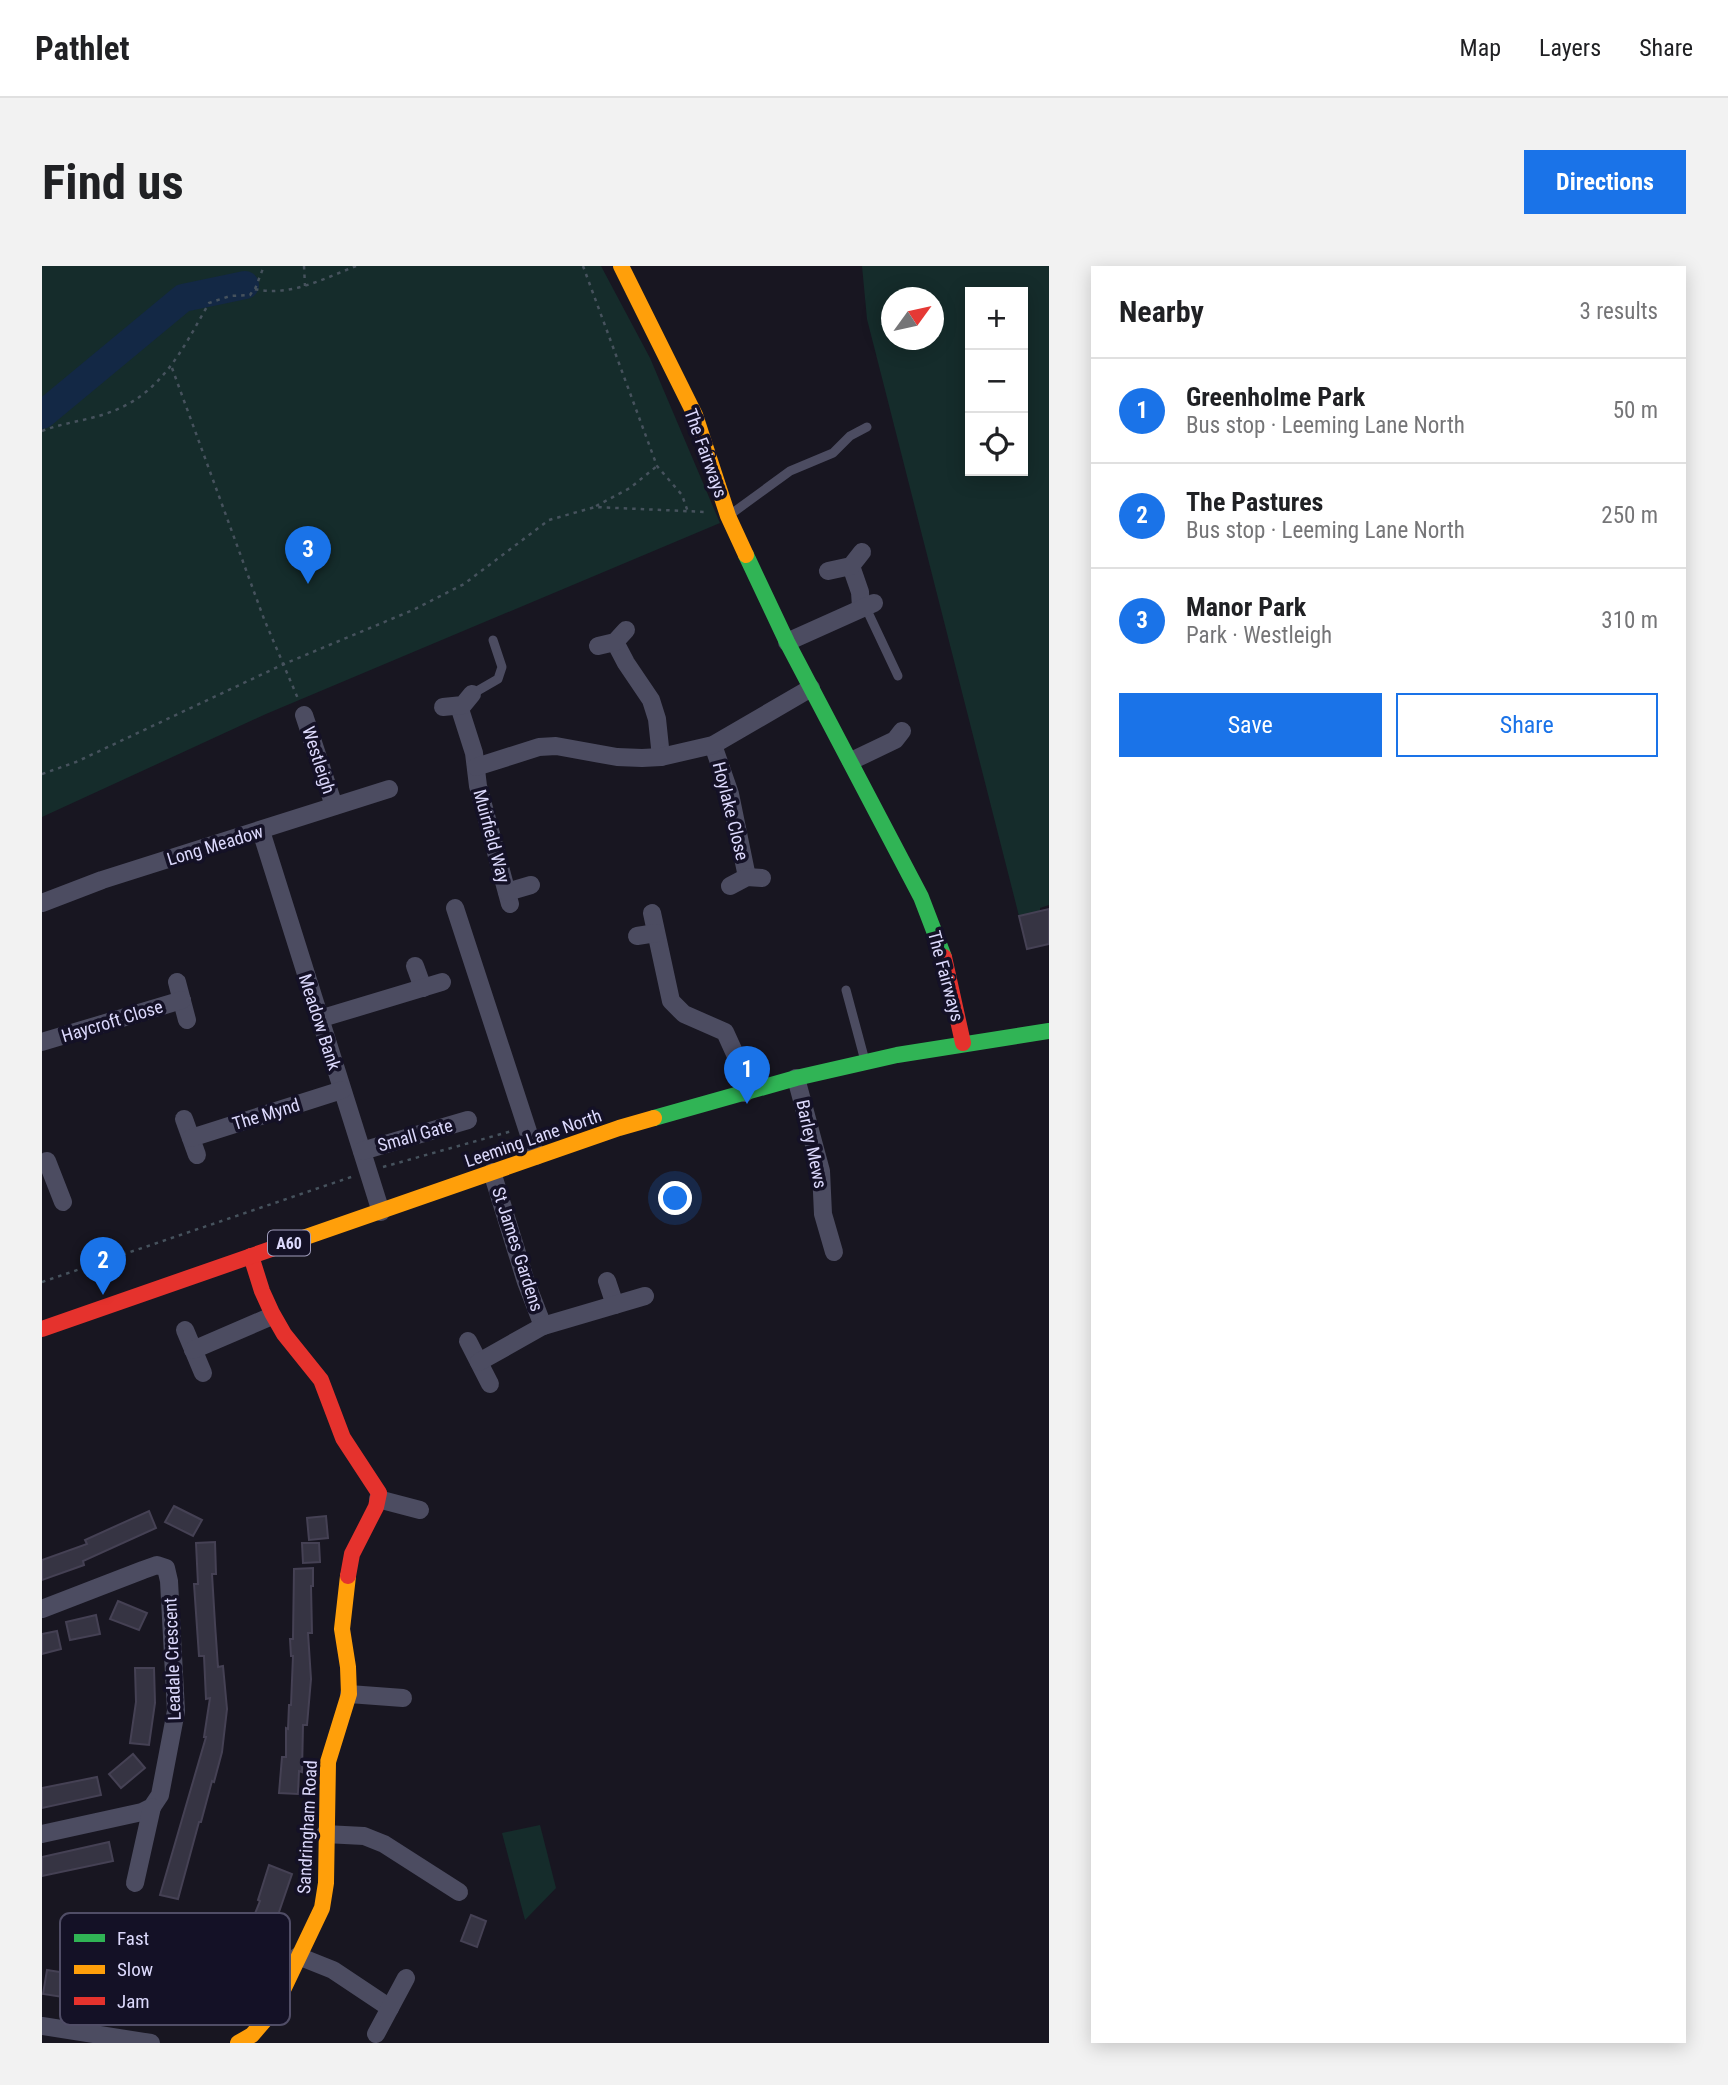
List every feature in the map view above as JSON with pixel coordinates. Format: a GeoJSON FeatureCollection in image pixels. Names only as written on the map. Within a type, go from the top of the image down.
{"type":"FeatureCollection","features":[{"type":"Feature","properties":{"kind":"main road","name":"The Fairways"},"geometry":{"type":"LineString","coordinates":[[621,266],[695,415],[729,516],[787,642],[852,761],[933,926],[945,958],[962,1043]]}},
{"type":"Feature","properties":{"kind":"main road","name":"Leeming Lane North"},"geometry":{"type":"LineString","coordinates":[[42,1329],[619,1128],[796,1078],[866,1062],[962,1043],[1049,1031]]}},
{"type":"Feature","properties":{"kind":"main road"},"geometry":{"type":"LineString","coordinates":[[251,1256],[256,1277],[272,1315],[330,1395],[338,1428],[355,1462],[379,1493],[378,1499]]}},
{"type":"Feature","properties":{"kind":"main road","name":"Sandringham Road"},"geometry":{"type":"LineString","coordinates":[[290,1974],[321,1908],[326,1883],[328,1762],[349,1694],[342,1629],[346,1589],[352,1555],[378,1499]]}},
{"type":"Feature","properties":{"kind":"main road","name":"Sandringham Road"},"geometry":{"type":"LineString","coordinates":[[238,2043],[260,2025]]}},
{"type":"Feature","properties":{"kind":"street"},"geometry":{"type":"LineString","coordinates":[[787,642],[867,605],[860,592],[856,559],[828,571]]}},
{"type":"Feature","properties":{"kind":"street"},"geometry":{"type":"LineString","coordinates":[[613,639],[651,700],[657,719],[661,757]]}},
{"type":"Feature","properties":{"kind":"street","name":"Muirfield Way"},"geometry":{"type":"LineString","coordinates":[[476,767],[539,747],[577,748],[617,757],[661,757],[713,745],[811,688]]}},
{"type":"Feature","properties":{"kind":"street","name":"Muirfield Way"},"geometry":{"type":"LineString","coordinates":[[458,702],[468,728],[478,786],[508,898],[531,885]]}},
{"type":"Feature","properties":{"kind":"street"},"geometry":{"type":"LineString","coordinates":[[290,734],[306,721]]}},
{"type":"Feature","properties":{"kind":"street","name":"Westleigh"},"geometry":{"type":"LineString","coordinates":[[306,721],[334,806]]}},
{"type":"Feature","properties":{"kind":"street"},"geometry":{"type":"LineString","coordinates":[[852,761],[895,740],[902,731]]}},
{"type":"Feature","properties":{"kind":"street","name":"Hoylake Close"},"geometry":{"type":"LineString","coordinates":[[713,745],[754,878],[730,886]]}},
{"type":"Feature","properties":{"kind":"street","name":"Long Meadow"},"geometry":{"type":"LineString","coordinates":[[42,903],[102,880],[389,789]]}},
{"type":"Feature","properties":{"kind":"street","name":"Meadow Bank"},"geometry":{"type":"LineString","coordinates":[[261,831],[381,1212]]}},
{"type":"Feature","properties":{"kind":"street"},"geometry":{"type":"LineString","coordinates":[[454,908],[536,1156]]}},
{"type":"Feature","properties":{"kind":"street"},"geometry":{"type":"LineString","coordinates":[[652,913],[671,1001],[684,1014],[725,1032],[735,1054],[745,1093]]}},
{"type":"Feature","properties":{"kind":"street"},"geometry":{"type":"LineString","coordinates":[[637,936],[656,933]]}},
{"type":"Feature","properties":{"kind":"street"},"geometry":{"type":"LineString","coordinates":[[415,966],[423,988]]}},
{"type":"Feature","properties":{"kind":"street"},"geometry":{"type":"LineString","coordinates":[[177,982],[187,1020]]}},
{"type":"Feature","properties":{"kind":"street"},"geometry":{"type":"LineString","coordinates":[[319,1019],[442,982]]}},
{"type":"Feature","properties":{"kind":"street","name":"Haycroft Close"},"geometry":{"type":"LineString","coordinates":[[42,1042],[182,1000]]}},
{"type":"Feature","properties":{"kind":"street","name":"Barley Mews"},"geometry":{"type":"LineString","coordinates":[[796,1078],[821,1171],[823,1214],[834,1252]]}},
{"type":"Feature","properties":{"kind":"street","name":"The Mynd"},"geometry":{"type":"LineString","coordinates":[[184,1119],[194,1147],[342,1090]]}},
{"type":"Feature","properties":{"kind":"street","name":"Small Gate"},"geometry":{"type":"LineString","coordinates":[[362,1151],[468,1120]]}},
{"type":"Feature","properties":{"kind":"street"},"geometry":{"type":"LineString","coordinates":[[47,1161],[49,1185],[63,1202]]}},
{"type":"Feature","properties":{"kind":"street","name":"St James Gardens"},"geometry":{"type":"LineString","coordinates":[[492,1172],[526,1282],[543,1326]]}},
{"type":"Feature","properties":{"kind":"street"},"geometry":{"type":"LineString","coordinates":[[607,1281],[614,1305]]}},
{"type":"Feature","properties":{"kind":"street"},"geometry":{"type":"LineString","coordinates":[[479,1362],[543,1326],[645,1296]]}},
{"type":"Feature","properties":{"kind":"street"},"geometry":{"type":"LineString","coordinates":[[193,1350],[272,1315]]}},
{"type":"Feature","properties":{"kind":"street"},"geometry":{"type":"LineString","coordinates":[[185,1330],[203,1373]]}},
{"type":"Feature","properties":{"kind":"street"},"geometry":{"type":"LineString","coordinates":[[468,1341],[490,1384]]}},
{"type":"Feature","properties":{"kind":"street"},"geometry":{"type":"LineString","coordinates":[[378,1499],[420,1510]]}},
{"type":"Feature","properties":{"kind":"street","name":"Leadale Crescent"},"geometry":{"type":"LineString","coordinates":[[42,1609],[157,1565],[166,1568],[177,1711],[160,1795],[152,1807]]}},
{"type":"Feature","properties":{"kind":"street"},"geometry":{"type":"LineString","coordinates":[[349,1694],[403,1698]]}},
{"type":"Feature","properties":{"kind":"street"},"geometry":{"type":"LineString","coordinates":[[42,1834],[142,1812],[152,1807]]}},
{"type":"Feature","properties":{"kind":"street"},"geometry":{"type":"LineString","coordinates":[[135,1883],[152,1807]]}},
{"type":"Feature","properties":{"kind":"street"},"geometry":{"type":"LineString","coordinates":[[325,1834],[364,1836],[384,1844],[459,1892]]}},
{"type":"Feature","properties":{"kind":"street"},"geometry":{"type":"LineString","coordinates":[[298,1956],[333,1970],[390,2008]]}},
{"type":"Feature","properties":{"kind":"street"},"geometry":{"type":"LineString","coordinates":[[376,2034],[407,1978]]}},
{"type":"Feature","properties":{"kind":"street"},"geometry":{"type":"LineString","coordinates":[[42,2026],[151,2043]]}},
{"type":"Feature","properties":{"kind":"lane"},"geometry":{"type":"LineString","coordinates":[[729,516],[790,471],[833,453],[850,436],[867,427]]}},
{"type":"Feature","properties":{"kind":"lane"},"geometry":{"type":"LineString","coordinates":[[867,605],[898,676]]}},
{"type":"Feature","properties":{"kind":"lane"},"geometry":{"type":"LineString","coordinates":[[458,702],[498,679],[502,667],[493,640]]}},
{"type":"Feature","properties":{"kind":"lane"},"geometry":{"type":"LineString","coordinates":[[846,990],[866,1062]]}},
{"type":"Feature","properties":{"kind":"path"},"geometry":{"type":"LineString","coordinates":[[42,431],[106,414],[140,399],[172,366],[209,303],[230,296],[250,295],[264,266]]}},
{"type":"Feature","properties":{"kind":"path"},"geometry":{"type":"LineString","coordinates":[[304,266],[304,286]]}},
{"type":"Feature","properties":{"kind":"path"},"geometry":{"type":"LineString","coordinates":[[254,289],[283,292],[356,266]]}},
{"type":"Feature","properties":{"kind":"path"},"geometry":{"type":"LineString","coordinates":[[583,266],[657,466],[682,495],[688,512]]}},
{"type":"Feature","properties":{"kind":"path"},"geometry":{"type":"LineString","coordinates":[[172,366],[264,619],[306,721]]}},
{"type":"Feature","properties":{"kind":"path"},"geometry":{"type":"LineString","coordinates":[[42,774],[76,762],[284,664],[413,610],[464,584],[549,520],[595,507],[630,488],[657,466]]}},
{"type":"Feature","properties":{"kind":"path"},"geometry":{"type":"LineString","coordinates":[[595,507],[711,511],[729,516]]}},
{"type":"Feature","properties":{"kind":"path"},"geometry":{"type":"LineString","coordinates":[[42,1282],[368,1171],[526,1127]]}},
{"type":"Feature","properties":{"kind":"green space"},"geometry":{"type":"Polygon","coordinates":[[[42,266],[601,266],[650,358],[720,523],[266,714],[42,817],[42,266]]]}},
{"type":"Feature","properties":{"kind":"green space"},"geometry":{"type":"Polygon","coordinates":[[[862,266],[1049,266],[1049,905],[1040,908],[1040,911],[1019,916],[867,319],[862,266]]]}},
{"type":"Feature","properties":{"kind":"green space"},"geometry":{"type":"Polygon","coordinates":[[[540,1825],[556,1888],[525,1920],[502,1833],[540,1825]]]}},
{"type":"Feature","properties":{"kind":"building"},"geometry":{"type":"Polygon","coordinates":[[[1049,909],[1049,944],[1027,949],[1019,916],[1049,909]]]}},
{"type":"Feature","properties":{"kind":"building"},"geometry":{"type":"Polygon","coordinates":[[[174,1506],[202,1520],[193,1536],[165,1522],[174,1506]]]}},
{"type":"Feature","properties":{"kind":"building"},"geometry":{"type":"Polygon","coordinates":[[[149,1511],[156,1528],[83,1561],[84,1565],[42,1580],[42,1560],[87,1544],[85,1540],[149,1511]]]}},
{"type":"Feature","properties":{"kind":"building"},"geometry":{"type":"Polygon","coordinates":[[[326,1516],[328,1538],[309,1540],[307,1518],[326,1516]]]}},
{"type":"Feature","properties":{"kind":"building"},"geometry":{"type":"Polygon","coordinates":[[[215,1542],[216,1574],[212,1574],[218,1667],[223,1666],[227,1709],[222,1752],[178,1899],[160,1895],[206,1737],[210,1698],[206,1699],[204,1656],[199,1656],[194,1584],[198,1584],[196,1543],[215,1542]]]}},
{"type":"Feature","properties":{"kind":"building"},"geometry":{"type":"Polygon","coordinates":[[[302,1543],[319,1543],[320,1562],[303,1563],[302,1543]]]}},
{"type":"Feature","properties":{"kind":"building"},"geometry":{"type":"Polygon","coordinates":[[[313,1568],[312,1633],[308,1633],[311,1679],[307,1725],[303,1725],[302,1772],[299,1771],[298,1794],[279,1793],[291,1705],[293,1656],[290,1639],[293,1639],[294,1569],[313,1568]]]}},
{"type":"Feature","properties":{"kind":"building"},"geometry":{"type":"Polygon","coordinates":[[[118,1601],[147,1613],[139,1630],[110,1619],[118,1601]]]}},
{"type":"Feature","properties":{"kind":"building"},"geometry":{"type":"Polygon","coordinates":[[[96,1615],[100,1634],[70,1640],[66,1622],[96,1615]]]}},
{"type":"Feature","properties":{"kind":"building"},"geometry":{"type":"Polygon","coordinates":[[[57,1631],[61,1649],[42,1654],[42,1634],[57,1631]]]}},
{"type":"Feature","properties":{"kind":"building"},"geometry":{"type":"Polygon","coordinates":[[[135,1668],[154,1668],[155,1703],[149,1745],[130,1743],[136,1702],[135,1668]]]}},
{"type":"Feature","properties":{"kind":"building"},"geometry":{"type":"Polygon","coordinates":[[[133,1754],[145,1768],[121,1788],[109,1774],[133,1754]]]}},
{"type":"Feature","properties":{"kind":"building"},"geometry":{"type":"Polygon","coordinates":[[[97,1777],[101,1795],[42,1808],[42,1788],[97,1777]]]}},
{"type":"Feature","properties":{"kind":"building"},"geometry":{"type":"Polygon","coordinates":[[[109,1842],[113,1861],[42,1876],[42,1857],[109,1842]]]}},
{"type":"Feature","properties":{"kind":"building"},"geometry":{"type":"Polygon","coordinates":[[[269,1865],[292,1874],[279,1913],[255,1913],[260,1901],[258,1900],[269,1865]]]}},
{"type":"Feature","properties":{"kind":"building"},"geometry":{"type":"Polygon","coordinates":[[[471,1915],[486,1921],[477,1947],[461,1941],[471,1915]]]}},
{"type":"Feature","properties":{"kind":"building"},"geometry":{"type":"Polygon","coordinates":[[[47,1970],[60,1972],[60,1997],[43,1994],[47,1970]]]}},
{"type":"Feature","properties":{"kind":"waterway"},"geometry":{"type":"LineString","coordinates":[[42,415],[183,298],[245,285]]}},
{"type":"Feature","properties":{"kind":"traffic: fast"},"geometry":{"type":"LineString","coordinates":[[746,555],[787,642],[921,897],[944,957]]}},
{"type":"Feature","properties":{"kind":"traffic: fast"},"geometry":{"type":"LineString","coordinates":[[654,1118],[796,1078],[897,1055],[1049,1031]]}},
{"type":"Feature","properties":{"kind":"traffic: slow"},"geometry":{"type":"LineString","coordinates":[[621,266],[695,415],[728,516],[746,555]]}},
{"type":"Feature","properties":{"kind":"traffic: slow"},"geometry":{"type":"LineString","coordinates":[[303,1238],[654,1118]]}},
{"type":"Feature","properties":{"kind":"traffic: slow"},"geometry":{"type":"LineString","coordinates":[[290,1975],[322,1908],[326,1883],[328,1762],[349,1694],[342,1629],[348,1576]]}},
{"type":"Feature","properties":{"kind":"traffic: slow"},"geometry":{"type":"LineString","coordinates":[[238,2043],[252,2035],[261,2025]]}},
{"type":"Feature","properties":{"kind":"traffic: jam"},"geometry":{"type":"LineString","coordinates":[[944,957],[963,1043]]}},
{"type":"Feature","properties":{"kind":"traffic: jam"},"geometry":{"type":"LineString","coordinates":[[42,1329],[303,1238]]}},
{"type":"Feature","properties":{"kind":"traffic: jam"},"geometry":{"type":"LineString","coordinates":[[251,1256],[272,1313],[284,1334],[321,1380],[343,1438],[379,1493],[376,1507],[352,1554],[348,1576]]}},
{"type":"Feature","properties":{"kind":"place","name":"Manor Park"},"geometry":{"type":"Point","coordinates":[308,584]}},
{"type":"Feature","properties":{"kind":"place","name":"Greenholme Park"},"geometry":{"type":"Point","coordinates":[747,1104]}},
{"type":"Feature","properties":{"kind":"place","name":"The Pastures"},"geometry":{"type":"Point","coordinates":[103,1295]}}]}
